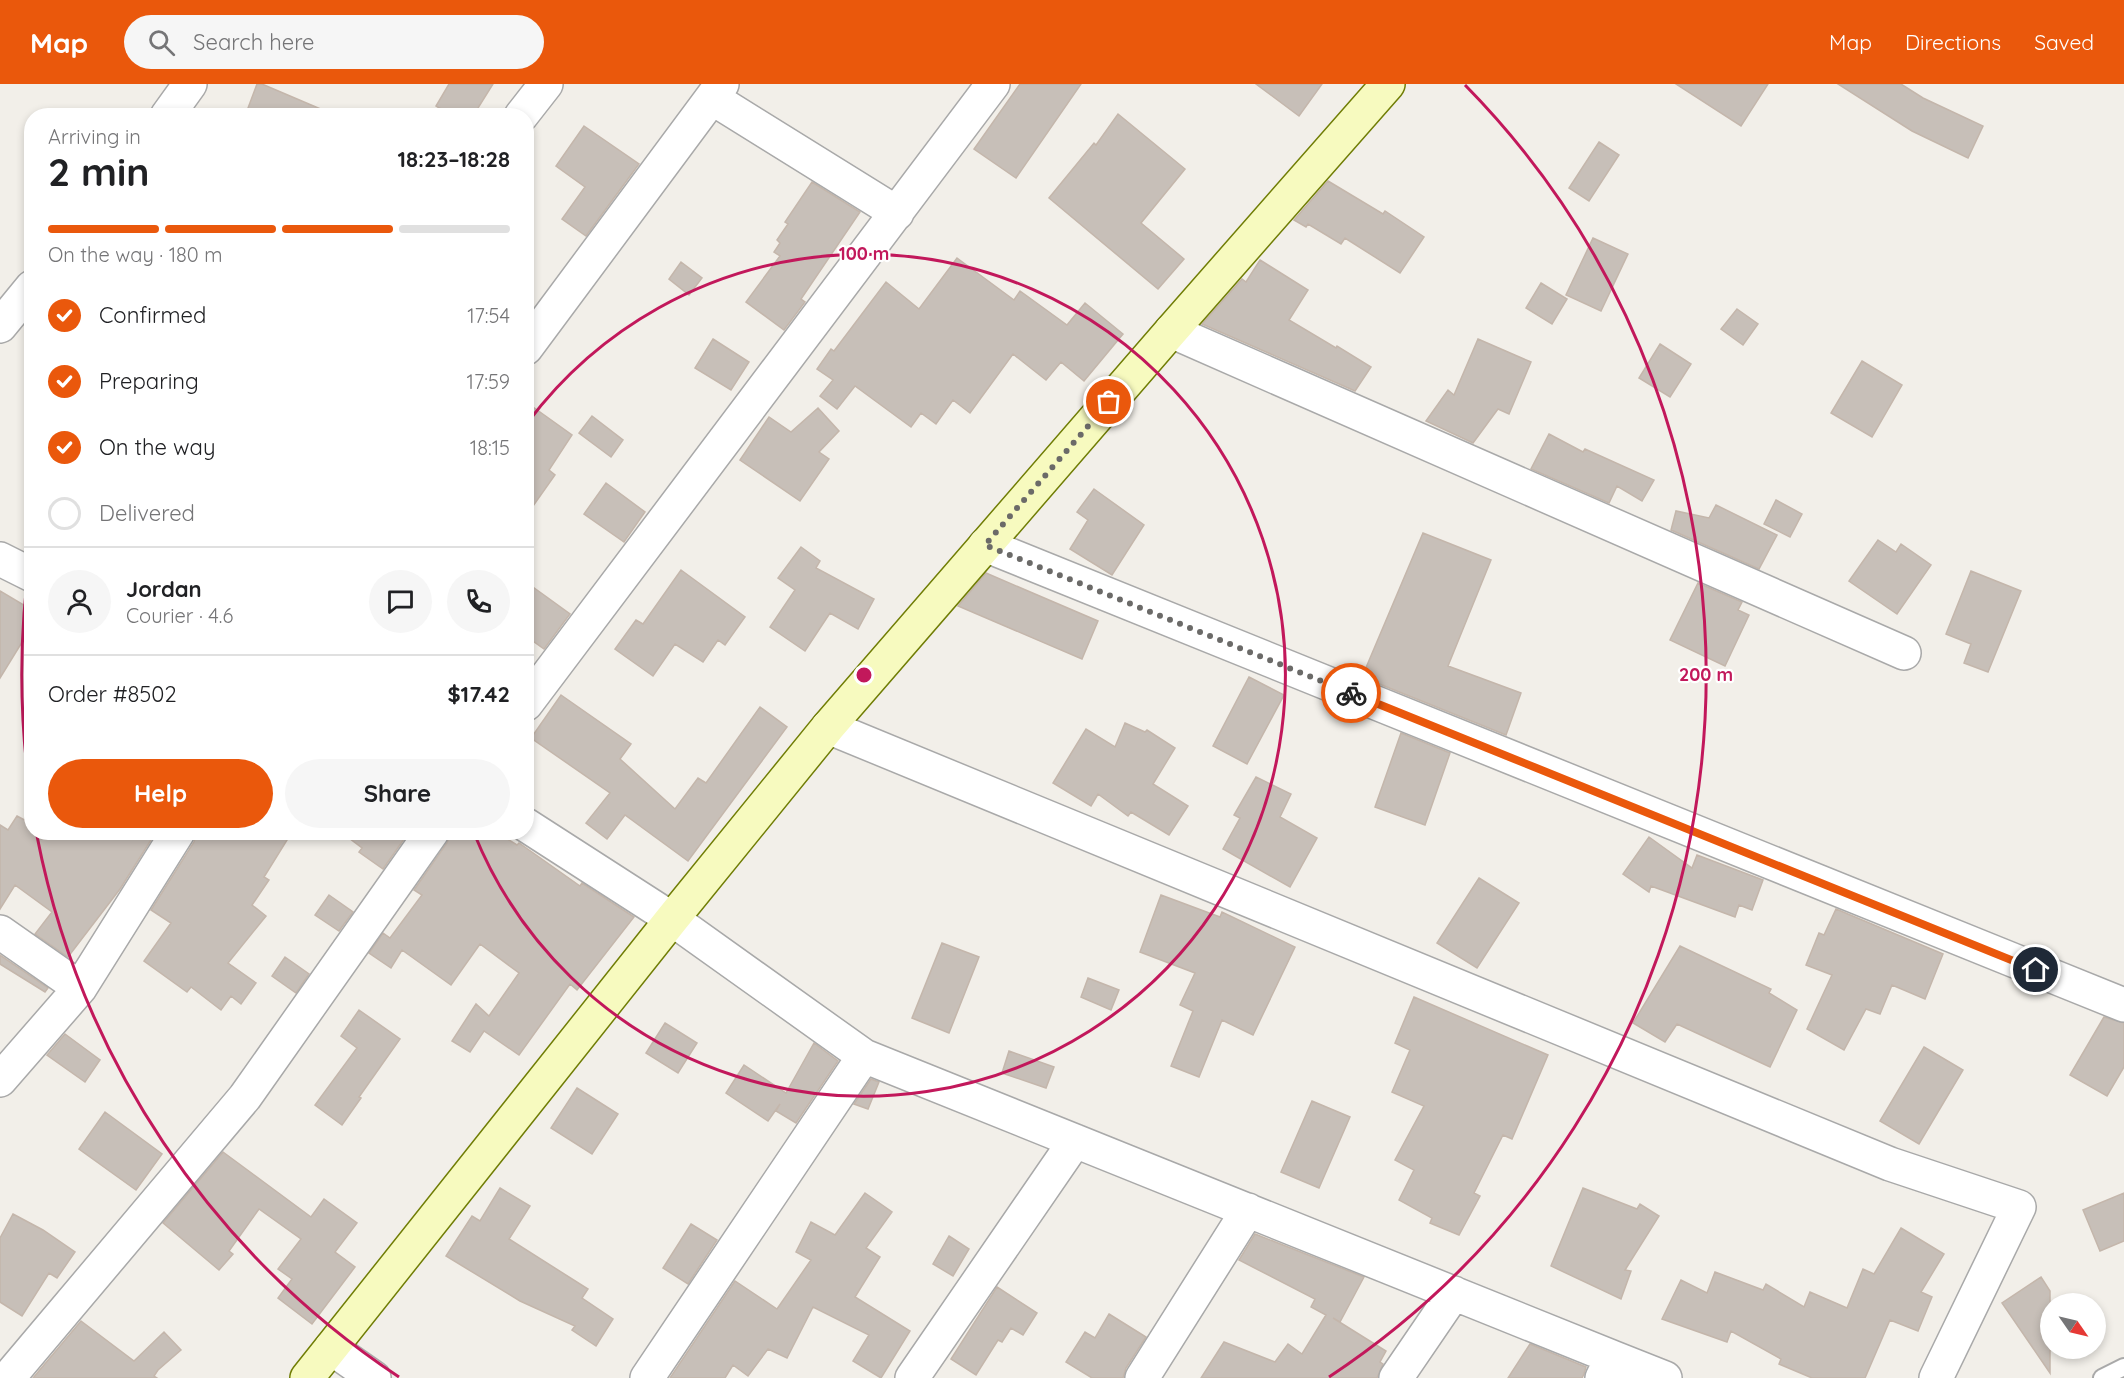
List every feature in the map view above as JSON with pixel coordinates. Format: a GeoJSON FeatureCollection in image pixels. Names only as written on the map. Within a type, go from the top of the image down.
{"type":"FeatureCollection","features":[{"type":"Feature","properties":{"kind":"street"},"geometry":{"type":"LineString","coordinates":[[173,108],[190,84]]}},
{"type":"Feature","properties":{"kind":"street"},"geometry":{"type":"LineString","coordinates":[[527,108],[546,84]]}},
{"type":"Feature","properties":{"kind":"street"},"geometry":{"type":"LineString","coordinates":[[534,693],[993,84]]}},
{"type":"Feature","properties":{"kind":"street"},"geometry":{"type":"LineString","coordinates":[[307,1378],[672,919],[828,727],[1388,84]]}},
{"type":"Feature","properties":{"kind":"street"},"geometry":{"type":"LineString","coordinates":[[534,337],[717,91],[897,213]]}},
{"type":"Feature","properties":{"kind":"street"},"geometry":{"type":"LineString","coordinates":[[0,326],[24,297]]}},
{"type":"Feature","properties":{"kind":"street"},"geometry":{"type":"LineString","coordinates":[[1171,331],[1904,653]]}},
{"type":"Feature","properties":{"kind":"street"},"geometry":{"type":"LineString","coordinates":[[985,545],[2124,1005]]}},
{"type":"Feature","properties":{"kind":"street"},"geometry":{"type":"LineString","coordinates":[[0,560],[24,571]]}},
{"type":"Feature","properties":{"kind":"street"},"geometry":{"type":"LineString","coordinates":[[828,727],[1890,1164],[2019,1207],[1936,1378]]}},
{"type":"Feature","properties":{"kind":"street"},"geometry":{"type":"LineString","coordinates":[[534,830],[672,919],[864,1056],[1454,1293],[1607,1368],[1665,1378]]}},
{"type":"Feature","properties":{"kind":"street"},"geometry":{"type":"LineString","coordinates":[[0,1080],[80,988],[173,840]]}},
{"type":"Feature","properties":{"kind":"street"},"geometry":{"type":"LineString","coordinates":[[8,1378],[245,1097],[426,840]]}},
{"type":"Feature","properties":{"kind":"street"},"geometry":{"type":"LineString","coordinates":[[0,932],[80,988]]}},
{"type":"Feature","properties":{"kind":"street"},"geometry":{"type":"LineString","coordinates":[[647,1378],[864,1056]]}},
{"type":"Feature","properties":{"kind":"street"},"geometry":{"type":"LineString","coordinates":[[922,1375],[1075,1141]]}},
{"type":"Feature","properties":{"kind":"street"},"geometry":{"type":"LineString","coordinates":[[1142,1378],[1248,1210]]}},
{"type":"Feature","properties":{"kind":"street"},"geometry":{"type":"LineString","coordinates":[[1396,1378],[1454,1293]]}},
{"type":"Feature","properties":{"kind":"street"},"geometry":{"type":"LineString","coordinates":[[331,1348],[374,1378]]}},
{"type":"Feature","properties":{"kind":"lane"},"geometry":{"type":"LineString","coordinates":[[2102,1378],[2124,1367]]}},
{"type":"Feature","properties":{"kind":"building"},"geometry":{"type":"Polygon","coordinates":[[[257,84],[262,84],[318,108],[248,108],[257,84]]]}},
{"type":"Feature","properties":{"kind":"building"},"geometry":{"type":"Polygon","coordinates":[[[449,84],[493,84],[478,108],[439,108],[436,106],[449,84]]]}},
{"type":"Feature","properties":{"kind":"building"},"geometry":{"type":"Polygon","coordinates":[[[1020,84],[1081,84],[1016,178],[974,149],[1020,84]]]}},
{"type":"Feature","properties":{"kind":"building"},"geometry":{"type":"Polygon","coordinates":[[[1256,84],[1322,84],[1299,116],[1256,84]]]}},
{"type":"Feature","properties":{"kind":"building"},"geometry":{"type":"Polygon","coordinates":[[[1676,84],[1768,84],[1741,126],[1676,84]]]}},
{"type":"Feature","properties":{"kind":"building"},"geometry":{"type":"Polygon","coordinates":[[[1838,84],[1901,84],[1923,98],[1983,126],[1968,158],[1912,131],[1838,84]]]}},
{"type":"Feature","properties":{"kind":"building"},"geometry":{"type":"Polygon","coordinates":[[[1118,114],[1185,169],[1141,223],[1184,259],[1158,289],[1049,198],[1094,143],[1096,145],[1118,114]]]}},
{"type":"Feature","properties":{"kind":"building"},"geometry":{"type":"Polygon","coordinates":[[[584,126],[639,164],[586,236],[562,219],[585,187],[556,166],[584,126]]]}},
{"type":"Feature","properties":{"kind":"building"},"geometry":{"type":"Polygon","coordinates":[[[1599,142],[1619,155],[1589,201],[1569,188],[1599,142]]]}},
{"type":"Feature","properties":{"kind":"building"},"geometry":{"type":"Polygon","coordinates":[[[1328,181],[1383,214],[1385,211],[1424,237],[1400,273],[1345,238],[1341,244],[1308,224],[1306,227],[1294,220],[1328,181]]]}},
{"type":"Feature","properties":{"kind":"building"},"geometry":{"type":"Polygon","coordinates":[[[812,182],[860,212],[801,299],[805,302],[784,330],[746,302],[780,256],[774,252],[780,243],[777,240],[788,224],[785,222],[812,182]]]}},
{"type":"Feature","properties":{"kind":"building"},"geometry":{"type":"Polygon","coordinates":[[[1593,238],[1628,254],[1601,311],[1566,295],[1593,238]]]}},
{"type":"Feature","properties":{"kind":"building"},"geometry":{"type":"Polygon","coordinates":[[[957,258],[1014,300],[1020,291],[1067,325],[1085,303],[1123,334],[1084,381],[1061,362],[1046,380],[1013,354],[970,413],[953,400],[936,424],[921,413],[911,427],[855,386],[837,409],[820,396],[833,380],[817,369],[831,349],[834,351],[886,282],[919,309],[957,258]]]}},
{"type":"Feature","properties":{"kind":"building"},"geometry":{"type":"Polygon","coordinates":[[[1260,260],[1308,290],[1289,320],[1371,367],[1355,391],[1202,324],[1242,279],[1246,282],[1260,260]]]}},
{"type":"Feature","properties":{"kind":"building"},"geometry":{"type":"Polygon","coordinates":[[[681,262],[702,278],[689,295],[669,279],[681,262]]]}},
{"type":"Feature","properties":{"kind":"building"},"geometry":{"type":"Polygon","coordinates":[[[1541,283],[1567,299],[1552,324],[1526,308],[1541,283]]]}},
{"type":"Feature","properties":{"kind":"building"},"geometry":{"type":"Polygon","coordinates":[[[1737,309],[1758,324],[1743,345],[1721,329],[1737,309]]]}},
{"type":"Feature","properties":{"kind":"building"},"geometry":{"type":"Polygon","coordinates":[[[713,339],[749,362],[731,390],[695,368],[713,339]]]}},
{"type":"Feature","properties":{"kind":"building"},"geometry":{"type":"Polygon","coordinates":[[[1478,339],[1531,362],[1509,414],[1498,409],[1473,443],[1426,421],[1448,390],[1454,395],[1478,339]]]}},
{"type":"Feature","properties":{"kind":"building"},"geometry":{"type":"Polygon","coordinates":[[[1660,344],[1691,364],[1670,397],[1639,378],[1660,344]]]}},
{"type":"Feature","properties":{"kind":"building"},"geometry":{"type":"Polygon","coordinates":[[[1862,361],[1902,385],[1872,437],[1831,413],[1862,361]]]}},
{"type":"Feature","properties":{"kind":"building"},"geometry":{"type":"Polygon","coordinates":[[[534,408],[572,435],[549,470],[555,475],[534,505],[534,408]]]}},
{"type":"Feature","properties":{"kind":"building"},"geometry":{"type":"Polygon","coordinates":[[[818,408],[839,431],[819,452],[829,459],[800,501],[740,460],[769,417],[791,432],[818,408]]]}},
{"type":"Feature","properties":{"kind":"building"},"geometry":{"type":"Polygon","coordinates":[[[592,416],[623,440],[611,457],[579,433],[592,416]]]}},
{"type":"Feature","properties":{"kind":"building"},"geometry":{"type":"Polygon","coordinates":[[[1549,434],[1583,452],[1585,449],[1654,480],[1642,501],[1617,486],[1609,503],[1531,469],[1549,434]]]}},
{"type":"Feature","properties":{"kind":"building"},"geometry":{"type":"Polygon","coordinates":[[[606,483],[645,512],[624,542],[584,514],[606,483]]]}},
{"type":"Feature","properties":{"kind":"building"},"geometry":{"type":"Polygon","coordinates":[[[1094,489],[1144,525],[1112,575],[1070,549],[1088,520],[1077,512],[1094,489]]]}},
{"type":"Feature","properties":{"kind":"building"},"geometry":{"type":"Polygon","coordinates":[[[1776,500],[1802,514],[1790,537],[1764,524],[1776,500]]]}},
{"type":"Feature","properties":{"kind":"building"},"geometry":{"type":"Polygon","coordinates":[[[1716,505],[1777,535],[1759,569],[1671,530],[1676,511],[1709,518],[1716,505]]]}},
{"type":"Feature","properties":{"kind":"building"},"geometry":{"type":"Polygon","coordinates":[[[1423,533],[1491,560],[1448,666],[1521,693],[1506,735],[1362,677],[1423,533]]]}},
{"type":"Feature","properties":{"kind":"building"},"geometry":{"type":"Polygon","coordinates":[[[1878,540],[1896,552],[1901,544],[1931,565],[1897,614],[1849,581],[1878,540]]]}},
{"type":"Feature","properties":{"kind":"building"},"geometry":{"type":"Polygon","coordinates":[[[801,547],[820,561],[816,568],[874,599],[858,629],[830,613],[805,651],[770,627],[795,590],[778,578],[801,547]]]}},
{"type":"Feature","properties":{"kind":"building"},"geometry":{"type":"Polygon","coordinates":[[[681,570],[745,617],[725,645],[718,640],[703,662],[675,644],[653,676],[615,649],[636,620],[643,624],[681,570]]]}},
{"type":"Feature","properties":{"kind":"building"},"geometry":{"type":"Polygon","coordinates":[[[1971,571],[2021,591],[1988,672],[1964,663],[1971,644],[1946,634],[1971,571]]]}},
{"type":"Feature","properties":{"kind":"building"},"geometry":{"type":"Polygon","coordinates":[[[986,573],[1098,621],[1082,659],[958,606],[986,573]]]}},
{"type":"Feature","properties":{"kind":"building"},"geometry":{"type":"Polygon","coordinates":[[[1698,583],[1742,602],[1738,610],[1749,615],[1725,666],[1670,640],[1698,583]]]}},
{"type":"Feature","properties":{"kind":"building"},"geometry":{"type":"Polygon","coordinates":[[[534,588],[570,614],[544,649],[534,642],[534,588]]]}},
{"type":"Feature","properties":{"kind":"building"},"geometry":{"type":"Polygon","coordinates":[[[0,591],[24,605],[24,639],[0,678],[0,591]]]}},
{"type":"Feature","properties":{"kind":"building"},"geometry":{"type":"Polygon","coordinates":[[[1249,677],[1284,695],[1247,764],[1213,746],[1249,677]]]}},
{"type":"Feature","properties":{"kind":"building"},"geometry":{"type":"Polygon","coordinates":[[[561,695],[631,744],[620,759],[675,809],[698,778],[706,783],[760,707],[787,727],[688,861],[625,815],[607,839],[586,823],[610,793],[534,740],[534,734],[561,695]]]}},
{"type":"Feature","properties":{"kind":"building"},"geometry":{"type":"Polygon","coordinates":[[[1125,723],[1145,732],[1147,730],[1175,748],[1153,784],[1188,806],[1169,835],[1131,812],[1128,816],[1098,794],[1091,806],[1053,783],[1086,729],[1115,747],[1125,723]]]}},
{"type":"Feature","properties":{"kind":"building"},"geometry":{"type":"Polygon","coordinates":[[[1401,733],[1450,753],[1425,825],[1375,807],[1401,733]]]}},
{"type":"Feature","properties":{"kind":"building"},"geometry":{"type":"Polygon","coordinates":[[[1256,777],[1291,794],[1280,817],[1317,838],[1290,887],[1223,849],[1240,818],[1234,815],[1256,777]]]}},
{"type":"Feature","properties":{"kind":"building"},"geometry":{"type":"Polygon","coordinates":[[[17,816],[24,820],[24,840],[151,840],[120,889],[68,957],[35,934],[52,912],[15,885],[0,909],[0,825],[8,830],[17,816]]]}},
{"type":"Feature","properties":{"kind":"building"},"geometry":{"type":"Polygon","coordinates":[[[1649,837],[1692,868],[1697,855],[1763,880],[1752,910],[1739,905],[1735,917],[1651,886],[1649,892],[1623,874],[1649,837]]]}},
{"type":"Feature","properties":{"kind":"building"},"geometry":{"type":"Polygon","coordinates":[[[195,840],[287,840],[264,877],[269,880],[252,905],[266,916],[228,963],[256,983],[241,1004],[231,996],[221,1010],[191,987],[187,992],[144,961],[171,923],[151,910],[195,840]]]}},
{"type":"Feature","properties":{"kind":"building"},"geometry":{"type":"Polygon","coordinates":[[[352,840],[403,840],[383,869],[359,852],[362,848],[352,840]]]}},
{"type":"Feature","properties":{"kind":"building"},"geometry":{"type":"Polygon","coordinates":[[[448,840],[509,840],[517,845],[519,843],[580,886],[582,883],[634,917],[577,990],[570,984],[519,1055],[484,1031],[470,1052],[452,1041],[476,1004],[489,1016],[519,973],[480,944],[451,985],[402,950],[391,968],[369,953],[383,933],[390,938],[422,895],[414,890],[448,840]]]}},
{"type":"Feature","properties":{"kind":"building"},"geometry":{"type":"Polygon","coordinates":[[[1479,878],[1519,903],[1477,968],[1437,943],[1479,878]]]}},
{"type":"Feature","properties":{"kind":"building"},"geometry":{"type":"Polygon","coordinates":[[[329,895],[353,912],[339,931],[315,915],[329,895]]]}},
{"type":"Feature","properties":{"kind":"building"},"geometry":{"type":"Polygon","coordinates":[[[1161,895],[1220,917],[1222,912],[1295,947],[1253,1035],[1222,1020],[1199,1077],[1171,1066],[1193,1011],[1180,1005],[1195,973],[1140,952],[1161,895]]]}},
{"type":"Feature","properties":{"kind":"building"},"geometry":{"type":"Polygon","coordinates":[[[1836,909],[1943,954],[1925,999],[1892,985],[1880,1014],[1866,1009],[1844,1050],[1807,1029],[1832,975],[1806,965],[1819,933],[1824,935],[1836,909]]]}},
{"type":"Feature","properties":{"kind":"building"},"geometry":{"type":"Polygon","coordinates":[[[942,943],[979,957],[949,1033],[912,1018],[942,943]]]}},
{"type":"Feature","properties":{"kind":"building"},"geometry":{"type":"Polygon","coordinates":[[[1680,946],[1771,989],[1769,993],[1797,1010],[1770,1067],[1677,1024],[1665,1042],[1633,1023],[1680,946]]]}},
{"type":"Feature","properties":{"kind":"building"},"geometry":{"type":"Polygon","coordinates":[[[0,955],[48,988],[45,992],[0,964],[0,955]]]}},
{"type":"Feature","properties":{"kind":"building"},"geometry":{"type":"Polygon","coordinates":[[[285,957],[309,974],[296,993],[272,976],[285,957]]]}},
{"type":"Feature","properties":{"kind":"building"},"geometry":{"type":"Polygon","coordinates":[[[1088,978],[1119,990],[1111,1010],[1081,997],[1088,978]]]}},
{"type":"Feature","properties":{"kind":"building"},"geometry":{"type":"Polygon","coordinates":[[[1414,997],[1548,1055],[1512,1139],[1503,1135],[1474,1193],[1480,1196],[1459,1235],[1430,1223],[1432,1218],[1399,1200],[1414,1170],[1395,1160],[1424,1106],[1392,1092],[1410,1050],[1395,1043],[1414,997]]]}},
{"type":"Feature","properties":{"kind":"building"},"geometry":{"type":"Polygon","coordinates":[[[359,1010],[400,1039],[342,1125],[315,1105],[357,1048],[341,1036],[359,1010]]]}},
{"type":"Feature","properties":{"kind":"building"},"geometry":{"type":"Polygon","coordinates":[[[2104,1017],[2124,1023],[2124,1067],[2107,1096],[2070,1075],[2104,1017]]]}},
{"type":"Feature","properties":{"kind":"building"},"geometry":{"type":"Polygon","coordinates":[[[665,1023],[697,1043],[678,1073],[646,1053],[665,1023]]]}},
{"type":"Feature","properties":{"kind":"building"},"geometry":{"type":"Polygon","coordinates":[[[65,1034],[100,1060],[85,1082],[47,1055],[65,1034]]]}},
{"type":"Feature","properties":{"kind":"building"},"geometry":{"type":"Polygon","coordinates":[[[814,1043],[838,1061],[796,1123],[776,1111],[780,1104],[768,1121],[726,1093],[744,1065],[786,1093],[814,1043]]]}},
{"type":"Feature","properties":{"kind":"building"},"geometry":{"type":"Polygon","coordinates":[[[1924,1047],[1963,1070],[1919,1144],[1880,1121],[1924,1047]]]}},
{"type":"Feature","properties":{"kind":"building"},"geometry":{"type":"Polygon","coordinates":[[[1009,1051],[1054,1067],[1046,1088],[1002,1073],[1009,1051]]]}},
{"type":"Feature","properties":{"kind":"building"},"geometry":{"type":"Polygon","coordinates":[[[871,1079],[879,1082],[868,1109],[854,1104],[871,1079]]]}},
{"type":"Feature","properties":{"kind":"building"},"geometry":{"type":"Polygon","coordinates":[[[577,1088],[618,1114],[592,1154],[551,1128],[577,1088]]]}},
{"type":"Feature","properties":{"kind":"building"},"geometry":{"type":"Polygon","coordinates":[[[1312,1101],[1350,1117],[1319,1188],[1281,1172],[1312,1101]]]}},
{"type":"Feature","properties":{"kind":"building"},"geometry":{"type":"Polygon","coordinates":[[[105,1112],[162,1154],[136,1190],[79,1149],[105,1112]]]}},
{"type":"Feature","properties":{"kind":"building"},"geometry":{"type":"Polygon","coordinates":[[[223,1152],[311,1217],[324,1199],[357,1223],[335,1252],[355,1267],[312,1324],[278,1298],[292,1279],[278,1269],[301,1239],[259,1209],[229,1251],[233,1254],[219,1270],[163,1223],[223,1152]]]}},
{"type":"Feature","properties":{"kind":"building"},"geometry":{"type":"Polygon","coordinates":[[[500,1188],[530,1206],[509,1239],[588,1289],[582,1298],[613,1319],[596,1346],[572,1330],[575,1326],[520,1301],[446,1256],[472,1216],[480,1221],[500,1188]]]}},
{"type":"Feature","properties":{"kind":"building"},"geometry":{"type":"Polygon","coordinates":[[[1583,1188],[1637,1209],[1640,1204],[1659,1216],[1625,1270],[1631,1271],[1621,1299],[1551,1266],[1583,1188]]]}},
{"type":"Feature","properties":{"kind":"building"},"geometry":{"type":"Polygon","coordinates":[[[865,1193],[892,1212],[866,1248],[880,1257],[855,1297],[910,1331],[881,1378],[853,1361],[869,1335],[813,1307],[787,1358],[768,1349],[748,1376],[733,1365],[725,1378],[670,1378],[735,1281],[777,1309],[811,1260],[796,1252],[811,1222],[835,1235],[865,1193]]]}},
{"type":"Feature","properties":{"kind":"building"},"geometry":{"type":"Polygon","coordinates":[[[2124,1193],[2124,1241],[2100,1251],[2083,1210],[2124,1193]]]}},
{"type":"Feature","properties":{"kind":"building"},"geometry":{"type":"Polygon","coordinates":[[[13,1214],[43,1230],[75,1252],[57,1278],[49,1273],[22,1316],[0,1302],[0,1238],[13,1214]]]}},
{"type":"Feature","properties":{"kind":"building"},"geometry":{"type":"Polygon","coordinates":[[[691,1224],[717,1240],[688,1284],[663,1268],[691,1224]]]}},
{"type":"Feature","properties":{"kind":"building"},"geometry":{"type":"Polygon","coordinates":[[[1901,1228],[1944,1254],[1921,1292],[1932,1297],[1918,1331],[1890,1320],[1865,1378],[1812,1378],[1779,1364],[1781,1359],[1731,1331],[1727,1342],[1662,1319],[1681,1280],[1707,1293],[1715,1272],[1763,1290],[1766,1284],[1804,1307],[1810,1292],[1847,1308],[1863,1269],[1874,1274],[1901,1228]]]}},
{"type":"Feature","properties":{"kind":"building"},"geometry":{"type":"Polygon","coordinates":[[[1255,1234],[1364,1277],[1340,1322],[1333,1318],[1386,1351],[1380,1362],[1383,1364],[1377,1378],[1201,1378],[1224,1342],[1275,1362],[1288,1344],[1302,1354],[1326,1315],[1311,1307],[1315,1299],[1239,1260],[1255,1234]]]}},
{"type":"Feature","properties":{"kind":"building"},"geometry":{"type":"Polygon","coordinates":[[[949,1236],[969,1249],[953,1276],[933,1264],[949,1236]]]}},
{"type":"Feature","properties":{"kind":"building"},"geometry":{"type":"Polygon","coordinates":[[[2041,1277],[2050,1293],[2040,1293],[2040,1358],[2002,1303],[2041,1277]]]}},
{"type":"Feature","properties":{"kind":"building"},"geometry":{"type":"Polygon","coordinates":[[[997,1287],[1037,1313],[1023,1335],[1011,1328],[1002,1342],[998,1340],[976,1375],[951,1359],[997,1287]]]}},
{"type":"Feature","properties":{"kind":"building"},"geometry":{"type":"Polygon","coordinates":[[[1109,1314],[1146,1337],[1126,1368],[1123,1378],[1092,1378],[1066,1362],[1085,1332],[1095,1338],[1109,1314]]]}},
{"type":"Feature","properties":{"kind":"building"},"geometry":{"type":"Polygon","coordinates":[[[81,1321],[134,1361],[164,1332],[181,1350],[158,1370],[154,1376],[157,1378],[33,1378],[81,1321]]]}},
{"type":"Feature","properties":{"kind":"building"},"geometry":{"type":"Polygon","coordinates":[[[1530,1344],[1586,1367],[1582,1378],[1508,1378],[1530,1344]]]}},
{"type":"Feature","properties":{"kind":"building"},"geometry":{"type":"Polygon","coordinates":[[[2040,1359],[2050,1359],[2050,1373],[2040,1359]]]}},
{"type":"Feature","properties":{"kind":"way so far"},"geometry":{"type":"LineString","coordinates":[[1109,402],[985,545],[1351,693]]}},
{"type":"Feature","properties":{"kind":"route"},"geometry":{"type":"LineString","coordinates":[[1351,693],[2036,970]]}}]}
